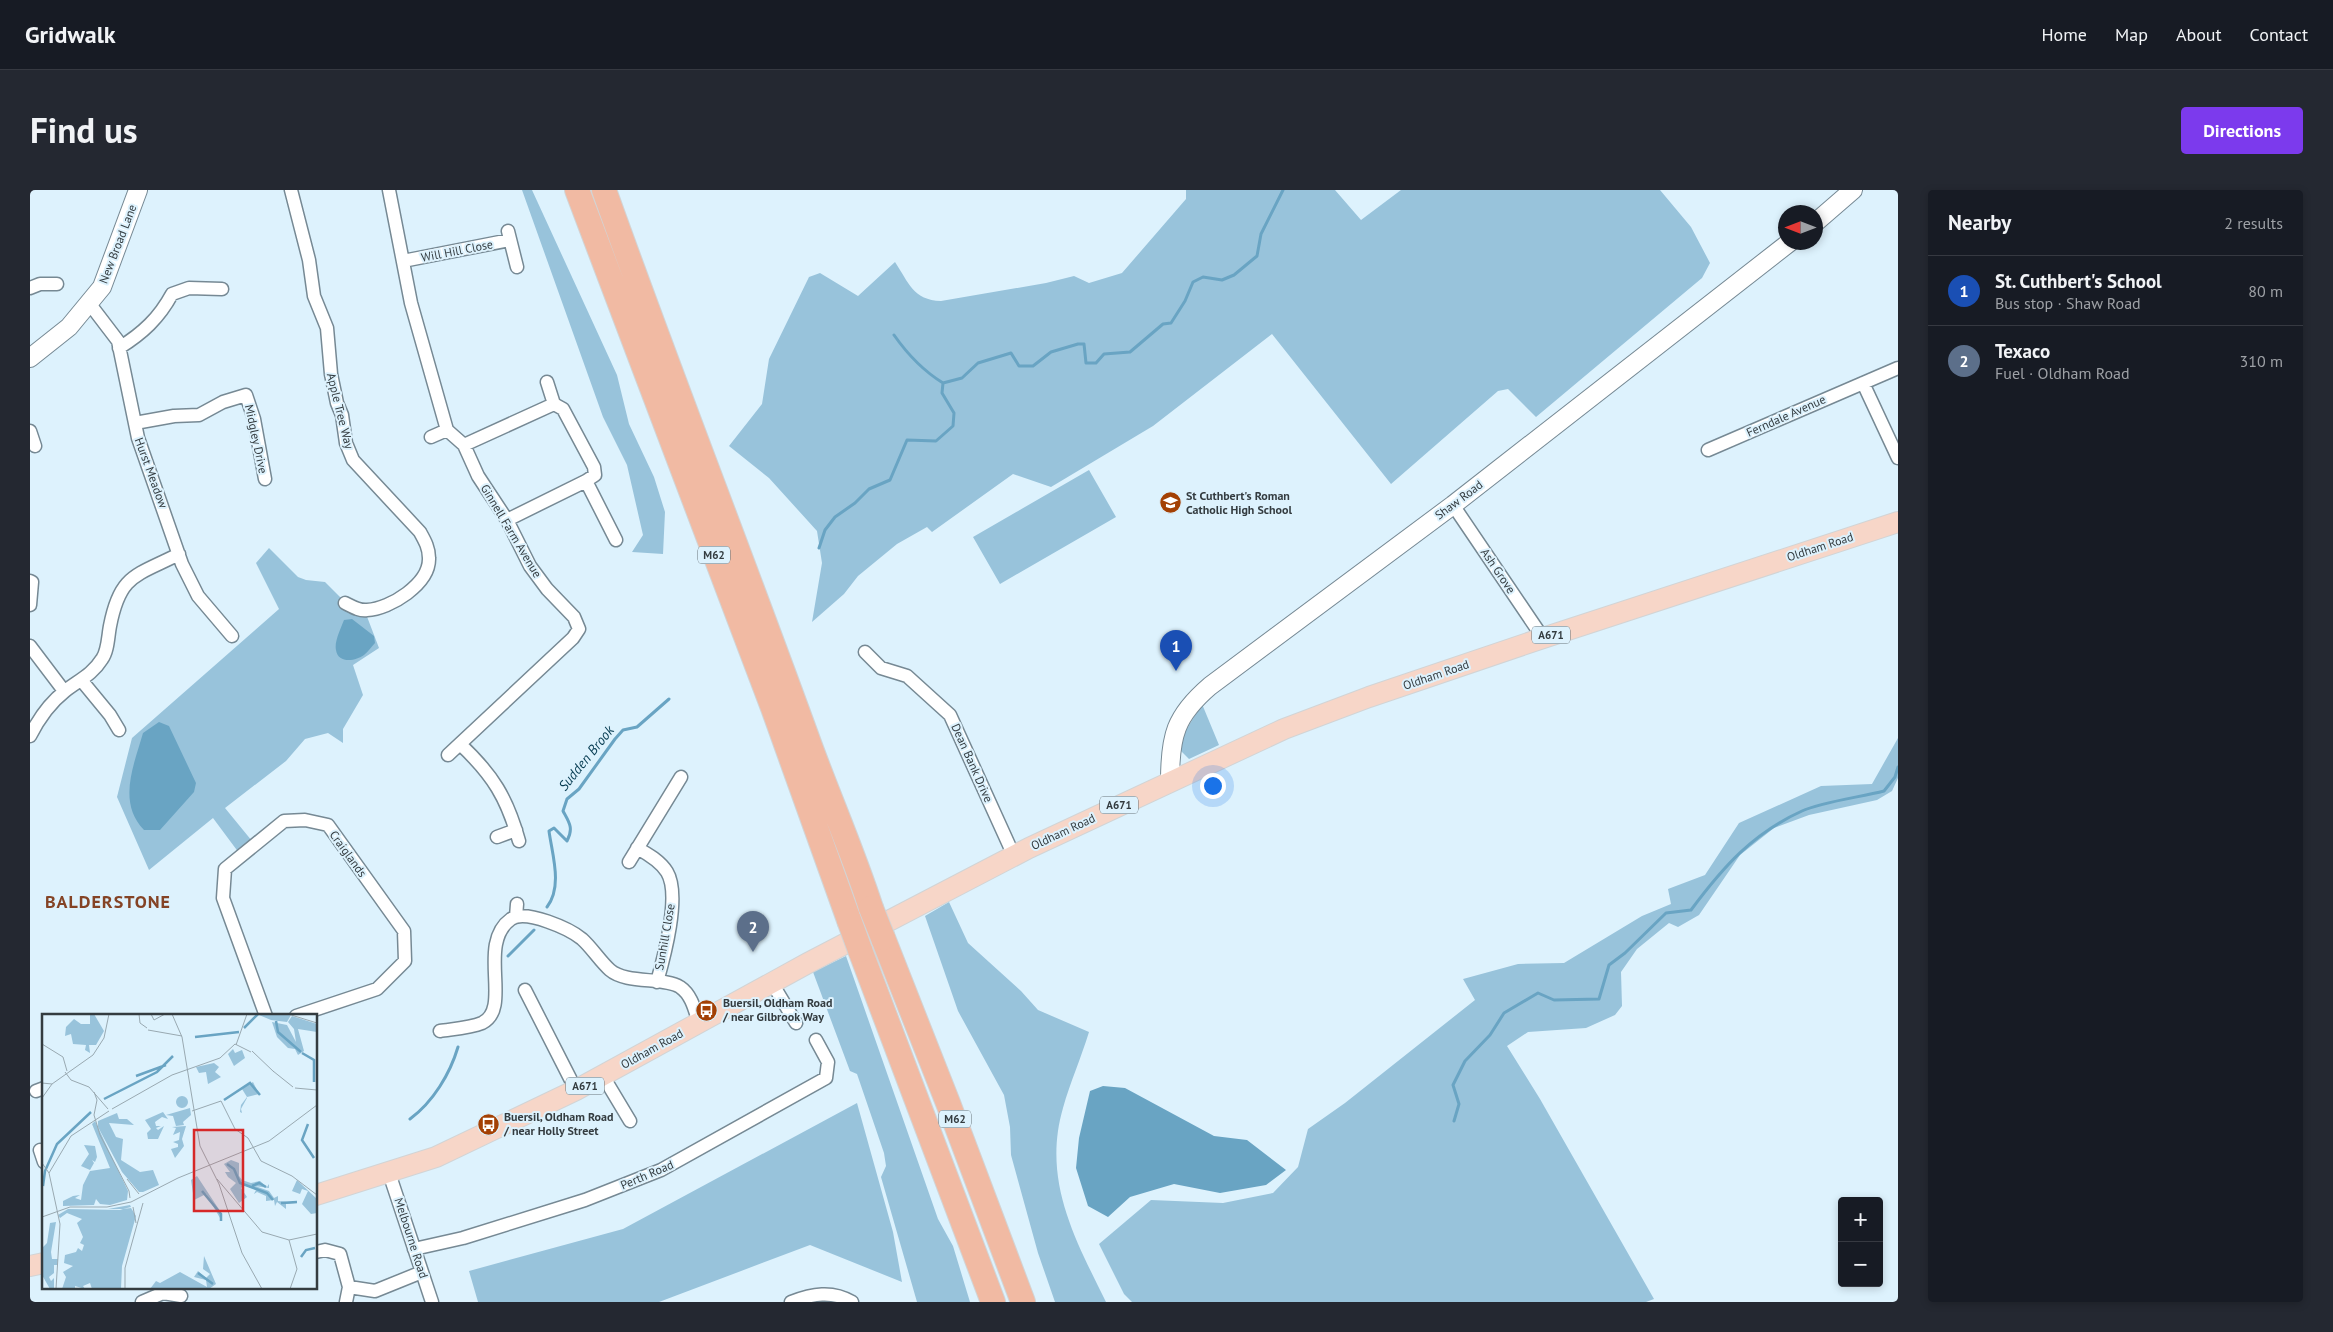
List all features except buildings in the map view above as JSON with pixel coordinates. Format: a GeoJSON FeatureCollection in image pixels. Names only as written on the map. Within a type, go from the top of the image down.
{"type":"FeatureCollection","features":[{"type":"Feature","properties":{"kind":"highway","name":"M62"},"geometry":{"type":"LineString","coordinates":[[577,190],[993,1302]]}},
{"type":"Feature","properties":{"kind":"highway","name":"M62"},"geometry":{"type":"LineString","coordinates":[[604,190],[658,342],[763,614],[810,745],[850,845],[882,938],[955,1120],[1023,1302]]}},
{"type":"Feature","properties":{"kind":"main road","name":"Oldham Road"},"geometry":{"type":"LineString","coordinates":[[318,1194],[436,1157],[576,1090],[772,983],[1014,856],[1284,729],[1542,638],[1898,522]]}},
{"type":"Feature","properties":{"kind":"street","name":"New Broad Lane"},"geometry":{"type":"LineString","coordinates":[[30,358],[69,327],[102,287],[138,190]]}},
{"type":"Feature","properties":{"kind":"street","name":"Apple Tree Way"},"geometry":{"type":"LineString","coordinates":[[291,190],[309,260],[314,296],[327,328],[331,374],[337,403],[342,416],[346,443],[353,460],[420,532],[428,546],[429,560],[426,572],[403,597],[384,607],[365,610],[356,609],[344,602]]}},
{"type":"Feature","properties":{"kind":"street"},"geometry":{"type":"LineString","coordinates":[[389,190],[411,303],[447,430],[431,437]]}},
{"type":"Feature","properties":{"kind":"street"},"geometry":{"type":"LineString","coordinates":[[1823,216],[1853,190]]}},
{"type":"Feature","properties":{"kind":"street","name":"Will Hill Close"},"geometry":{"type":"LineString","coordinates":[[403,261],[509,236],[517,267]]}},
{"type":"Feature","properties":{"kind":"street","name":"Shaw Road"},"geometry":{"type":"LineString","coordinates":[[1170,781],[1170,752],[1176,727],[1193,700],[1453,505],[1780,250]]}},
{"type":"Feature","properties":{"kind":"street"},"geometry":{"type":"LineString","coordinates":[[30,288],[40,284],[56,284]]}},
{"type":"Feature","properties":{"kind":"street"},"geometry":{"type":"LineString","coordinates":[[119,348],[151,325],[163,311],[172,294],[189,288],[222,289]]}},
{"type":"Feature","properties":{"kind":"street","name":"Hurst Meadow"},"geometry":{"type":"LineString","coordinates":[[89,303],[118,341],[135,423],[179,554],[198,596],[232,636]]}},
{"type":"Feature","properties":{"kind":"street","name":"Ferndale Avenue"},"geometry":{"type":"LineString","coordinates":[[1708,450],[1898,368]]}},
{"type":"Feature","properties":{"kind":"street"},"geometry":{"type":"LineString","coordinates":[[507,520],[586,481],[594,474],[594,467],[563,409],[554,404],[547,382]]}},
{"type":"Feature","properties":{"kind":"street"},"geometry":{"type":"LineString","coordinates":[[1863,383],[1898,458]]}},
{"type":"Feature","properties":{"kind":"street","name":"Midgley Drive"},"geometry":{"type":"LineString","coordinates":[[135,423],[174,416],[199,415],[223,402],[246,395],[254,419],[265,480]]}},
{"type":"Feature","properties":{"kind":"street"},"geometry":{"type":"LineString","coordinates":[[464,445],[554,404]]}},
{"type":"Feature","properties":{"kind":"street","name":"Ginnell Farm Avenue"},"geometry":{"type":"LineString","coordinates":[[447,430],[464,445],[478,476],[507,520],[530,566],[547,589],[574,617],[579,629],[573,638],[448,755]]}},
{"type":"Feature","properties":{"kind":"street"},"geometry":{"type":"LineString","coordinates":[[30,431],[35,446]]}},
{"type":"Feature","properties":{"kind":"street"},"geometry":{"type":"LineString","coordinates":[[586,481],[616,540]]}},
{"type":"Feature","properties":{"kind":"street","name":"Ash Grove"},"geometry":{"type":"LineString","coordinates":[[1453,505],[1542,638]]}},
{"type":"Feature","properties":{"kind":"street"},"geometry":{"type":"LineString","coordinates":[[30,736],[38,721],[64,691],[82,681],[104,657],[114,602],[120,590],[130,580],[179,554]]}},
{"type":"Feature","properties":{"kind":"street"},"geometry":{"type":"LineString","coordinates":[[30,605],[33,581]]}},
{"type":"Feature","properties":{"kind":"street"},"geometry":{"type":"LineString","coordinates":[[30,646],[64,691]]}},
{"type":"Feature","properties":{"kind":"street","name":"Dean Bank Drive"},"geometry":{"type":"LineString","coordinates":[[865,652],[881,668],[907,676],[950,715],[1014,856]]}},
{"type":"Feature","properties":{"kind":"street"},"geometry":{"type":"LineString","coordinates":[[82,681],[120,730]]}},
{"type":"Feature","properties":{"kind":"street"},"geometry":{"type":"LineString","coordinates":[[460,744],[486,771],[505,799],[517,835],[496,837]]}},
{"type":"Feature","properties":{"kind":"street"},"geometry":{"type":"LineString","coordinates":[[629,862],[680,785]]}},
{"type":"Feature","properties":{"kind":"street","name":"Craiglands"},"geometry":{"type":"LineString","coordinates":[[265,1014],[223,898],[225,869],[284,821],[305,820],[328,825],[404,931],[405,961],[377,990],[302,1014]]}},
{"type":"Feature","properties":{"kind":"street","name":"Sunhill Close"},"geometry":{"type":"LineString","coordinates":[[637,848],[662,865],[668,874],[671,888],[672,906],[657,982]]}},
{"type":"Feature","properties":{"kind":"street"},"geometry":{"type":"LineString","coordinates":[[440,1031],[482,1023],[491,1015],[496,998],[493,972],[494,948],[516,911],[541,919],[581,938],[611,971],[632,978],[680,987],[693,1003],[699,1023]]}},
{"type":"Feature","properties":{"kind":"street"},"geometry":{"type":"LineString","coordinates":[[772,983],[796,1023]]}},
{"type":"Feature","properties":{"kind":"street"},"geometry":{"type":"LineString","coordinates":[[524,990],[576,1090]]}},
{"type":"Feature","properties":{"kind":"street","name":"Perth Road"},"geometry":{"type":"LineString","coordinates":[[414,1249],[463,1238],[585,1200],[662,1170],[826,1078],[828,1062],[816,1040]]}},
{"type":"Feature","properties":{"kind":"street"},"geometry":{"type":"LineString","coordinates":[[603,1076],[630,1121]]}},
{"type":"Feature","properties":{"kind":"street","name":"Melbourne Road"},"geometry":{"type":"LineString","coordinates":[[389,1173],[432,1302]]}},
{"type":"Feature","properties":{"kind":"street"},"geometry":{"type":"LineString","coordinates":[[318,1252],[325,1250],[340,1254],[349,1287],[346,1302]]}},
{"type":"Feature","properties":{"kind":"street"},"geometry":{"type":"LineString","coordinates":[[349,1287],[375,1291],[422,1272]]}},
{"type":"Feature","properties":{"kind":"street"},"geometry":{"type":"LineString","coordinates":[[142,1302],[163,1293],[181,1295]]}},
{"type":"Feature","properties":{"kind":"street"},"geometry":{"type":"LineString","coordinates":[[791,1302],[811,1294],[847,1299]]}},
{"type":"Feature","properties":{"kind":"shaded area"},"geometry":{"type":"Polygon","coordinates":[[[522,190],[532,190],[617,375],[629,424],[654,477],[665,512],[663,554],[632,552],[643,535],[627,465],[603,417],[522,190]]]}},
{"type":"Feature","properties":{"kind":"shaded area"},"geometry":{"type":"Polygon","coordinates":[[[1186,190],[1335,190],[1361,220],[1401,190],[1660,190],[1691,227],[1710,263],[1702,278],[1536,417],[1508,389],[1498,391],[1391,484],[1272,334],[1153,426],[1051,487],[1013,474],[932,532],[927,527],[897,544],[858,576],[844,594],[812,622],[822,563],[817,531],[769,478],[729,446],[762,404],[769,359],[809,277],[820,273],[858,296],[895,262],[908,283],[918,294],[932,300],[941,301],[1046,283],[1074,276],[1089,283],[1122,273],[1186,199],[1186,190]]]}},
{"type":"Feature","properties":{"kind":"shaded area"},"geometry":{"type":"Polygon","coordinates":[[[1089,470],[1116,517],[1000,584],[973,537],[1089,470]]]}},
{"type":"Feature","properties":{"kind":"shaded area"},"geometry":{"type":"Polygon","coordinates":[[[269,548],[298,577],[325,582],[354,611],[366,614],[379,648],[353,665],[363,695],[343,729],[343,743],[328,733],[305,739],[286,761],[225,808],[252,841],[239,853],[213,818],[149,870],[117,797],[132,738],[279,609],[256,563],[269,548]]]}},
{"type":"Feature","properties":{"kind":"shaded area"},"geometry":{"type":"Polygon","coordinates":[[[352,619],[374,636],[375,643],[364,655],[357,659],[348,660],[340,658],[337,654],[336,643],[344,620],[352,619]]]}},
{"type":"Feature","properties":{"kind":"shaded area"},"geometry":{"type":"Polygon","coordinates":[[[1202,704],[1219,745],[1189,759],[1181,751],[1180,740],[1202,704]]]}},
{"type":"Feature","properties":{"kind":"shaded area"},"geometry":{"type":"Polygon","coordinates":[[[159,722],[169,726],[196,783],[194,792],[160,830],[144,830],[131,808],[130,783],[143,733],[159,722]]]}},
{"type":"Feature","properties":{"kind":"shaded area"},"geometry":{"type":"Polygon","coordinates":[[[1898,738],[1898,778],[1892,791],[1877,800],[1809,815],[1774,828],[1740,855],[1699,915],[1678,927],[1669,923],[1637,949],[1621,972],[1622,1006],[1615,1015],[1586,1028],[1528,1032],[1507,1046],[1540,1099],[1654,1299],[1646,1302],[1132,1302],[1124,1294],[1099,1244],[1151,1200],[1223,1203],[1273,1193],[1298,1167],[1308,1129],[1345,1103],[1475,1000],[1463,979],[1518,964],[1564,963],[1642,916],[1671,904],[1668,889],[1705,875],[1739,823],[1821,786],[1872,784],[1898,738]]]}},
{"type":"Feature","properties":{"kind":"shaded area"},"geometry":{"type":"Polygon","coordinates":[[[949,902],[968,943],[1021,991],[1038,1010],[1089,1032],[1063,1108],[1056,1160],[1059,1184],[1073,1232],[1106,1302],[1055,1302],[1038,1253],[1011,1155],[1010,1127],[1004,1095],[958,1011],[925,916],[949,902]]]}},
{"type":"Feature","properties":{"kind":"shaded area"},"geometry":{"type":"Polygon","coordinates":[[[846,956],[938,1219],[953,1246],[970,1302],[917,1302],[881,1177],[886,1166],[884,1153],[857,1074],[850,1071],[813,972],[846,956]]]}},
{"type":"Feature","properties":{"kind":"shaded area"},"geometry":{"type":"Polygon","coordinates":[[[1103,1086],[1125,1088],[1214,1136],[1247,1140],[1286,1170],[1266,1185],[1220,1193],[1174,1184],[1130,1197],[1108,1217],[1088,1206],[1076,1168],[1079,1138],[1090,1091],[1103,1086]]]}},
{"type":"Feature","properties":{"kind":"shaded area"},"geometry":{"type":"Polygon","coordinates":[[[857,1103],[893,1232],[902,1282],[810,1245],[659,1302],[478,1302],[469,1271],[623,1229],[857,1103]]]}},
{"type":"Feature","properties":{"kind":"waterway","name":"Sudden Brook"},"geometry":{"type":"LineString","coordinates":[[819,548],[825,530],[835,517],[855,503],[869,489],[890,480],[907,440],[936,441],[953,426],[954,413],[942,393],[943,383],[962,378],[978,363],[1011,353],[1019,366],[1033,366],[1051,352],[1078,344],[1084,344],[1086,363],[1096,363],[1104,354],[1130,352],[1163,324],[1171,323],[1185,301],[1193,282],[1203,277],[1222,280],[1234,275],[1257,256],[1261,234],[1283,190]]}},
{"type":"Feature","properties":{"kind":"waterway"},"geometry":{"type":"LineString","coordinates":[[894,335],[916,362],[943,383]]}},
{"type":"Feature","properties":{"kind":"waterway","name":"Sudden Brook"},"geometry":{"type":"LineString","coordinates":[[547,907],[552,899],[555,880],[549,831],[554,828],[567,841],[570,829],[569,822],[563,811],[567,799],[579,789],[623,730],[637,727],[669,699]]}},
{"type":"Feature","properties":{"kind":"waterway"},"geometry":{"type":"LineString","coordinates":[[1454,1121],[1459,1104],[1453,1085],[1465,1061],[1490,1035],[1504,1013],[1538,993],[1554,1000],[1599,999],[1609,965],[1625,953],[1666,913],[1691,910],[1727,866],[1768,830],[1810,808],[1884,791],[1895,777],[1898,767]]}},
{"type":"Feature","properties":{"kind":"waterway","name":"Sudden Brook"},"geometry":{"type":"LineString","coordinates":[[508,956],[534,930]]}},
{"type":"Feature","properties":{"kind":"waterway","name":"Sudden Brook"},"geometry":{"type":"LineString","coordinates":[[410,1119],[440,1087],[458,1047]]}},
{"type":"Feature","properties":{"kind":"place","name":"St Cuthbert's Roman Catholic High School"},"geometry":{"type":"Point","coordinates":[1170,503]}},
{"type":"Feature","properties":{"kind":"place","name":"St. Cuthbert's School"},"geometry":{"type":"Point","coordinates":[1176,671]}},
{"type":"Feature","properties":{"kind":"place","name":"Texaco"},"geometry":{"type":"Point","coordinates":[753,952]}},
{"type":"Feature","properties":{"kind":"place","name":"Buersil, Oldham Road / near Gilbrook Way"},"geometry":{"type":"Point","coordinates":[707,1010]}},
{"type":"Feature","properties":{"kind":"place","name":"Buersil, Oldham Road / near Holly Street"},"geometry":{"type":"Point","coordinates":[488,1124]}},
{"type":"Feature","properties":{"kind":"district","name":"BALDERSTONE"},"geometry":{"type":"Point","coordinates":[108,902]}}]}
